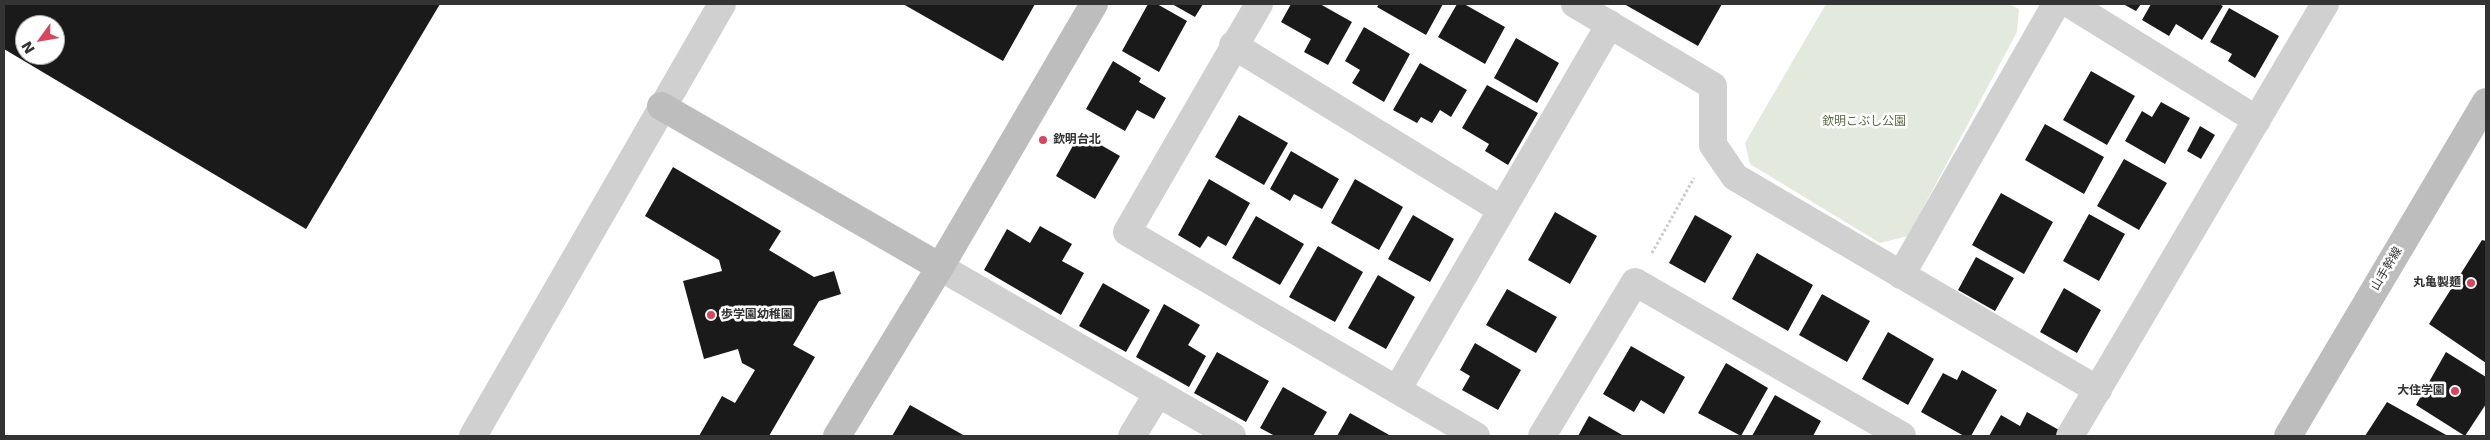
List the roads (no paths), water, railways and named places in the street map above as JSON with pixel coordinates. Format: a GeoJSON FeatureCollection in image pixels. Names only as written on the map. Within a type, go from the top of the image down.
{"type":"FeatureCollection","features":[{"type":"Feature","properties":{"kind":"street"},"geometry":{"type":"LineString","coordinates":[[473,436],[661,106],[722,4]]}},
{"type":"Feature","properties":{"kind":"street"},"geometry":{"type":"LineString","coordinates":[[837,436],[940,267],[1094,4]]}},
{"type":"Feature","properties":{"kind":"street"},"geometry":{"type":"LineString","coordinates":[[1259,4],[1233,45],[1127,232],[1476,436]]}},
{"type":"Feature","properties":{"kind":"street"},"geometry":{"type":"LineString","coordinates":[[1575,4],[1713,86],[1713,145],[1735,177],[2098,390]]}},
{"type":"Feature","properties":{"kind":"street"},"geometry":{"type":"LineString","coordinates":[[1901,275],[2056,4]]}},
{"type":"Feature","properties":{"kind":"street"},"geometry":{"type":"LineString","coordinates":[[2070,4],[2256,120]]}},
{"type":"Feature","properties":{"kind":"street"},"geometry":{"type":"LineString","coordinates":[[2070,436],[2325,4]]}},
{"type":"Feature","properties":{"kind":"street"},"geometry":{"type":"LineString","coordinates":[[1397,390],[1610,24]]}},
{"type":"Feature","properties":{"kind":"street"},"geometry":{"type":"LineString","coordinates":[[1233,45],[1502,210]]}},
{"type":"Feature","properties":{"kind":"street","name":"山手幹線"},"geometry":{"type":"LineString","coordinates":[[2288,436],[2486,102]]}},
{"type":"Feature","properties":{"kind":"street"},"geometry":{"type":"LineString","coordinates":[[661,106],[1232,436]]}},
{"type":"Feature","properties":{"kind":"street"},"geometry":{"type":"LineString","coordinates":[[1542,436],[1635,282],[1902,436]]}},
{"type":"Feature","properties":{"kind":"street"},"geometry":{"type":"LineString","coordinates":[[1132,436],[1158,393]]}},
{"type":"Feature","properties":{"kind":"place","name":"欽明台北"},"geometry":{"type":"Point","coordinates":[1043,140]}},
{"type":"Feature","properties":{"kind":"place","name":"丸亀製麺"},"geometry":{"type":"Point","coordinates":[2471,283]}},
{"type":"Feature","properties":{"kind":"place","name":"歩学園幼稚園"},"geometry":{"type":"Point","coordinates":[711,315]}},
{"type":"Feature","properties":{"kind":"place","name":"大住学園"},"geometry":{"type":"Point","coordinates":[2455,391]}},
{"type":"Feature","properties":{"kind":"park label","name":"欽明こぶし公園"},"geometry":{"type":"Point","coordinates":[1864,122]}}]}
